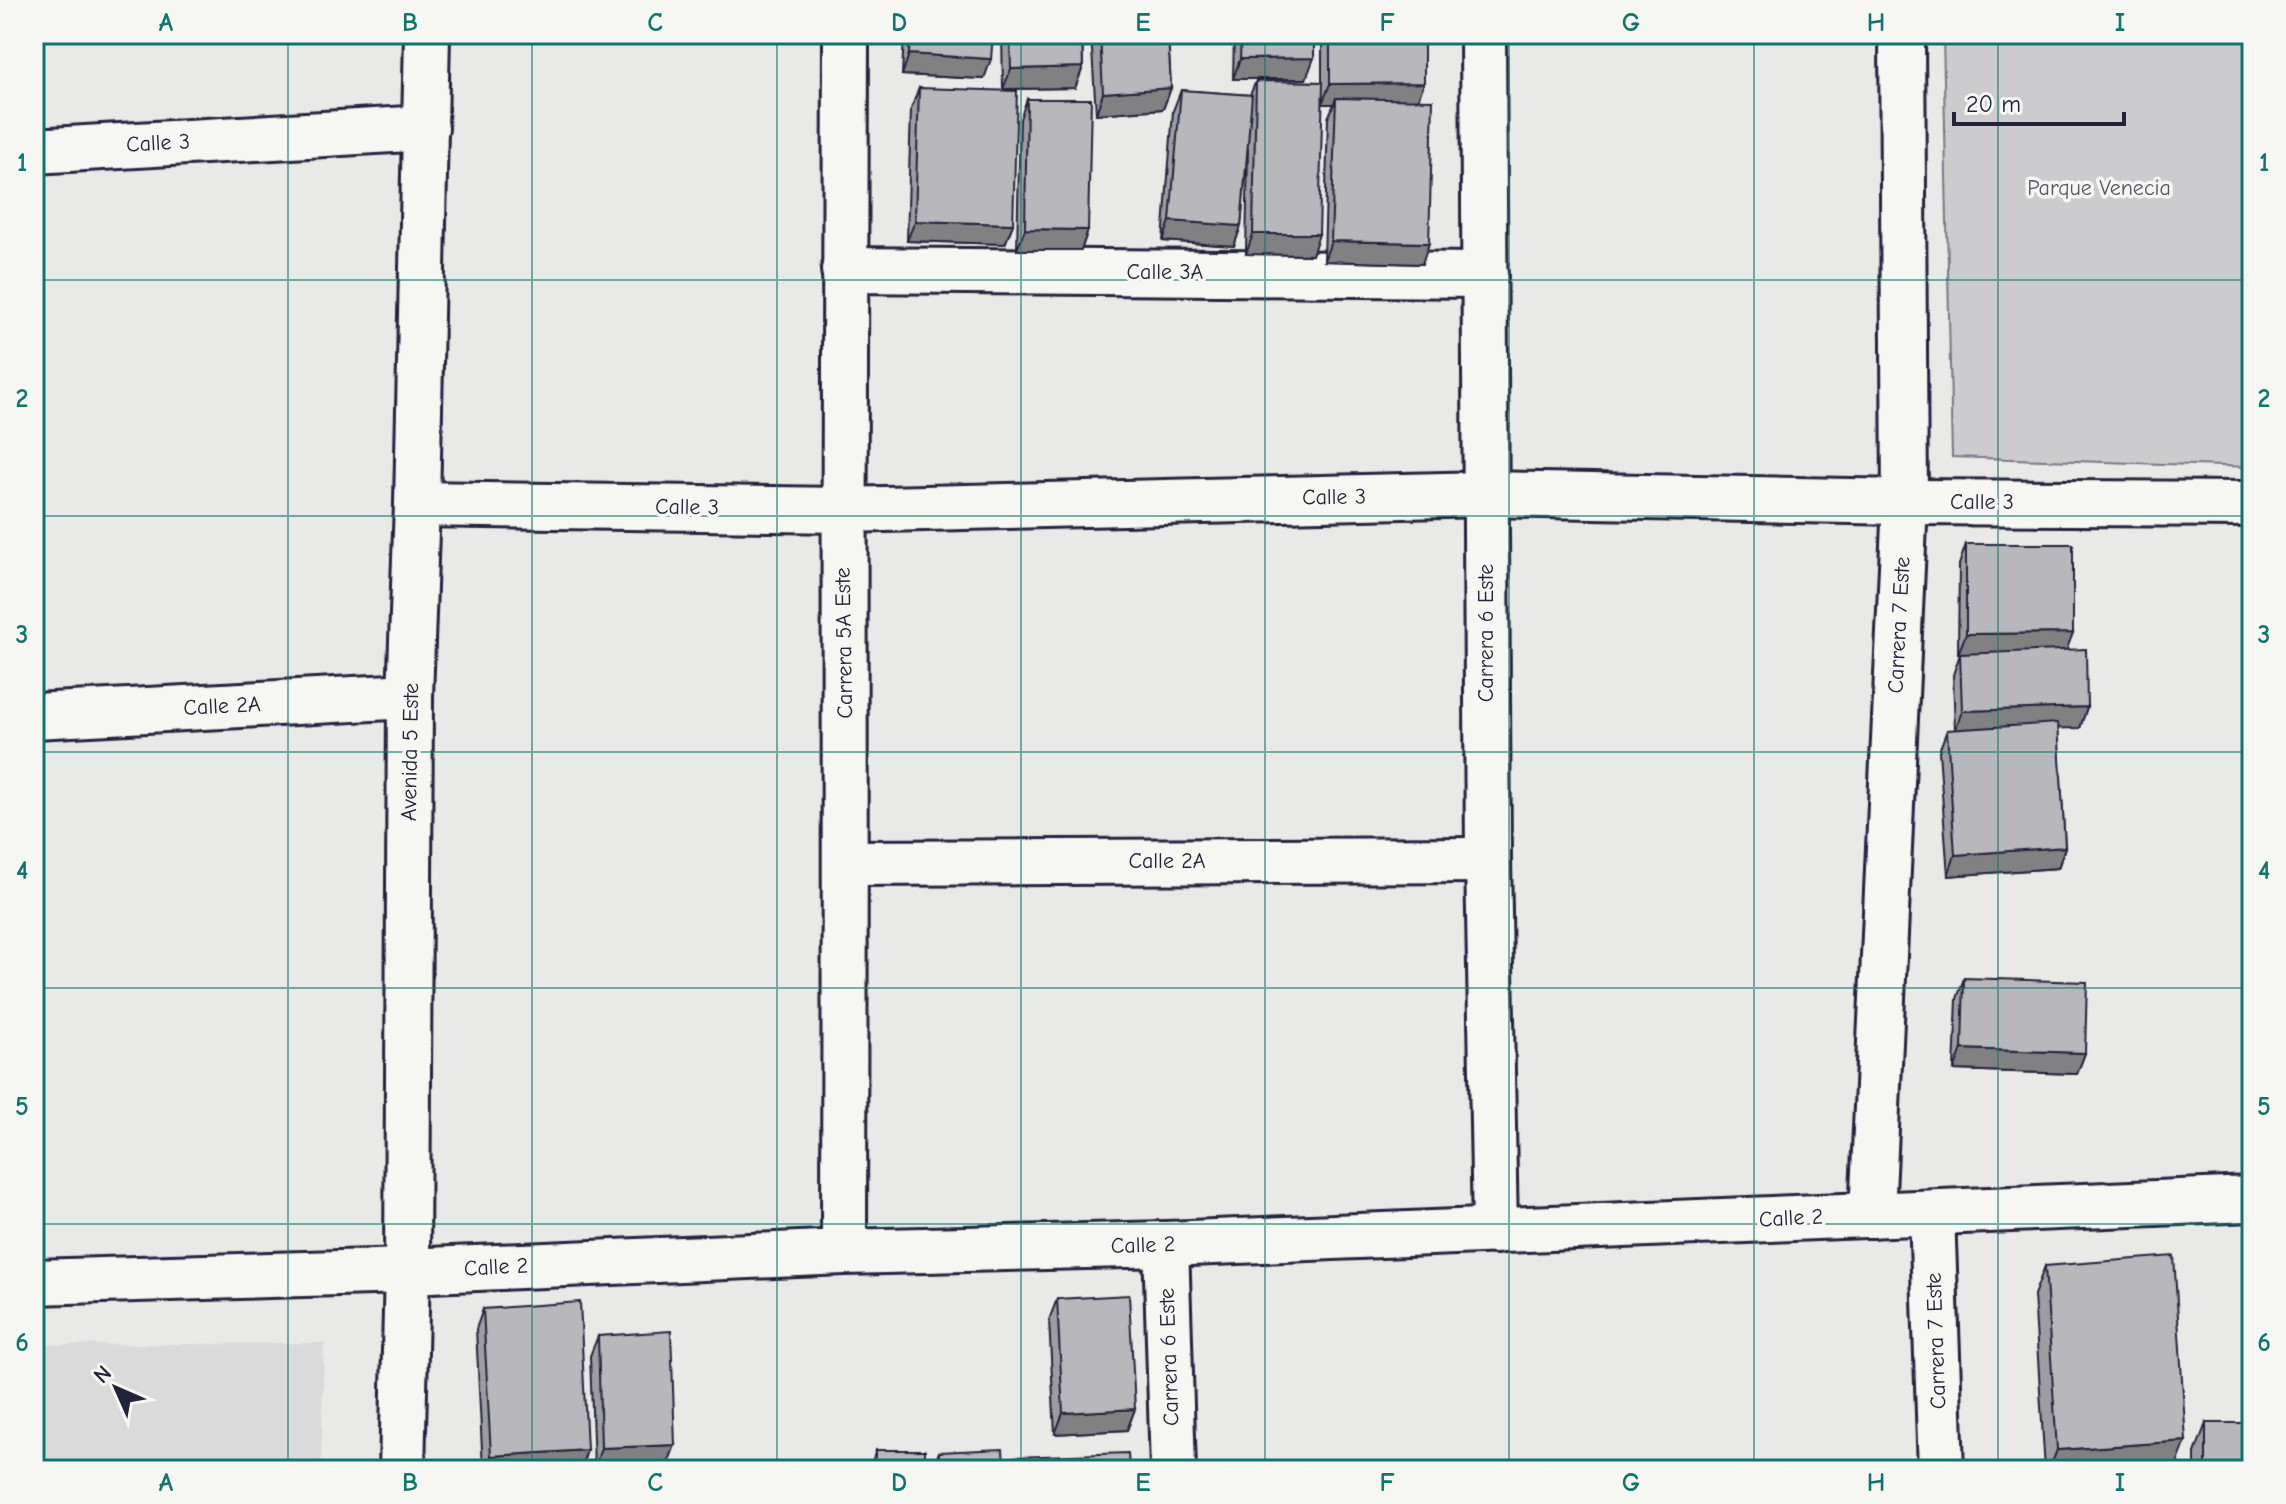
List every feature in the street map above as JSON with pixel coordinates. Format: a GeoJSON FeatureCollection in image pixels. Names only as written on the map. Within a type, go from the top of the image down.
{"type":"FeatureCollection","features":[{"type":"Feature","properties":{"kind":"street","name":"Avenida 5 Este"},"geometry":{"type":"LineString","coordinates":[[402,1470],[407,1271],[410,696],[427,34]]}},
{"type":"Feature","properties":{"kind":"street","name":"Carrera 5A Este"},"geometry":{"type":"LineString","coordinates":[[844,1252],[846,34]]}},
{"type":"Feature","properties":{"kind":"street","name":"Carrera 6 Este"},"geometry":{"type":"LineString","coordinates":[[1483,34],[1488,860],[1495,1231]]}},
{"type":"Feature","properties":{"kind":"street","name":"Carrera 7 Este"},"geometry":{"type":"LineString","coordinates":[[1872,1215],[1905,502],[1902,34]]}},
{"type":"Feature","properties":{"kind":"street","name":"Calle 3"},"geometry":{"type":"LineString","coordinates":[[34,151],[426,128]]}},
{"type":"Feature","properties":{"kind":"street","name":"Calle 3A"},"geometry":{"type":"LineString","coordinates":[[844,270],[1485,275]]}},
{"type":"Feature","properties":{"kind":"street","name":"Calle 3"},"geometry":{"type":"LineString","coordinates":[[417,504],[843,510],[1485,494],[1905,502],[2252,504]]}},
{"type":"Feature","properties":{"kind":"street","name":"Calle 2A"},"geometry":{"type":"LineString","coordinates":[[34,716],[410,696]]}},
{"type":"Feature","properties":{"kind":"street","name":"Calle 2A"},"geometry":{"type":"LineString","coordinates":[[846,863],[1488,860]]}},
{"type":"Feature","properties":{"kind":"street","name":"Calle 2"},"geometry":{"type":"LineString","coordinates":[[34,1282],[407,1271],[844,1252],[1166,1244],[2252,1199]]}},
{"type":"Feature","properties":{"kind":"street","name":"Carrera 7 Este"},"geometry":{"type":"LineString","coordinates":[[1932,1213],[1941,1470]]}},
{"type":"Feature","properties":{"kind":"street","name":"Carrera 6 Este"},"geometry":{"type":"LineString","coordinates":[[1166,1244],[1173,1470]]}},
{"type":"Feature","properties":{"kind":"shaded area"},"geometry":{"type":"Polygon","coordinates":[[[324,1343],[321,1470],[34,1470],[34,1345],[324,1343]]]}},
{"type":"Feature","properties":{"kind":"green space","name":"Parque Venecia"},"geometry":{"type":"Polygon","coordinates":[[[1943,34],[2252,34],[2252,467],[1952,457],[1943,34]]]}},
{"type":"Feature","properties":{"kind":"building"},"geometry":{"type":"Polygon","coordinates":[[[910,34],[993,34],[991,59],[909,54],[910,34]]]}},
{"type":"Feature","properties":{"kind":"building"},"geometry":{"type":"Polygon","coordinates":[[[1010,34],[1082,34],[1083,67],[1011,69],[1010,34]]]}},
{"type":"Feature","properties":{"kind":"building"},"geometry":{"type":"Polygon","coordinates":[[[1100,34],[1168,34],[1171,88],[1103,93],[1100,34]]]}},
{"type":"Feature","properties":{"kind":"building"},"geometry":{"type":"Polygon","coordinates":[[[1241,34],[1314,34],[1314,58],[1240,59],[1241,34]]]}},
{"type":"Feature","properties":{"kind":"building"},"geometry":{"type":"Polygon","coordinates":[[[1330,34],[1424,34],[1424,83],[1330,84],[1330,34]]]}},
{"type":"Feature","properties":{"kind":"building"},"geometry":{"type":"Polygon","coordinates":[[[1256,81],[1323,82],[1319,234],[1253,234],[1256,81]]]}},
{"type":"Feature","properties":{"kind":"building"},"geometry":{"type":"Polygon","coordinates":[[[919,88],[1017,91],[1013,224],[915,221],[919,88]]]}},
{"type":"Feature","properties":{"kind":"building"},"geometry":{"type":"Polygon","coordinates":[[[1181,90],[1252,95],[1241,226],[1170,221],[1181,90]]]}},
{"type":"Feature","properties":{"kind":"building"},"geometry":{"type":"Polygon","coordinates":[[[1336,98],[1433,100],[1429,243],[1331,241],[1336,98]]]}},
{"type":"Feature","properties":{"kind":"building"},"geometry":{"type":"Polygon","coordinates":[[[1027,99],[1091,99],[1088,230],[1025,229],[1027,99]]]}},
{"type":"Feature","properties":{"kind":"building"},"geometry":{"type":"Polygon","coordinates":[[[1966,544],[2073,544],[2073,633],[1966,634],[1966,544]]]}},
{"type":"Feature","properties":{"kind":"building"},"geometry":{"type":"Polygon","coordinates":[[[2086,649],[2087,707],[1962,711],[1960,654],[2086,649]]]}},
{"type":"Feature","properties":{"kind":"building"},"geometry":{"type":"Polygon","coordinates":[[[2058,723],[2065,847],[1955,855],[1947,730],[2058,723]]]}},
{"type":"Feature","properties":{"kind":"building"},"geometry":{"type":"Polygon","coordinates":[[[1964,978],[2087,982],[2085,1053],[1962,1049],[1964,978]]]}},
{"type":"Feature","properties":{"kind":"building"},"geometry":{"type":"Polygon","coordinates":[[[2174,1256],[2186,1441],[2057,1450],[2045,1266],[2174,1256]]]}},
{"type":"Feature","properties":{"kind":"building"},"geometry":{"type":"Polygon","coordinates":[[[1129,1295],[1135,1409],[1063,1413],[1057,1299],[1129,1295]]]}},
{"type":"Feature","properties":{"kind":"building"},"geometry":{"type":"Polygon","coordinates":[[[580,1302],[587,1450],[491,1456],[483,1309],[580,1302]]]}},
{"type":"Feature","properties":{"kind":"building"},"geometry":{"type":"Polygon","coordinates":[[[671,1331],[675,1445],[601,1448],[598,1336],[671,1331]]]}},
{"type":"Feature","properties":{"kind":"building"},"geometry":{"type":"Polygon","coordinates":[[[2206,1423],[2252,1423],[2252,1470],[2206,1470],[2206,1423]]]}},
{"type":"Feature","properties":{"kind":"building"},"geometry":{"type":"Polygon","coordinates":[[[1003,1449],[1004,1470],[939,1470],[939,1452],[1003,1449]]]}},
{"type":"Feature","properties":{"kind":"building"},"geometry":{"type":"Polygon","coordinates":[[[876,1450],[925,1450],[925,1470],[876,1470],[876,1450]]]}},
{"type":"Feature","properties":{"kind":"building"},"geometry":{"type":"Polygon","coordinates":[[[1128,1453],[1129,1470],[1015,1470],[1014,1457],[1128,1453]]]}},
{"type":"Feature","properties":{"kind":"building"},"geometry":{"type":"Polygon","coordinates":[[[611,1465],[611,1470],[526,1470],[526,1466],[611,1465]]]}},
{"type":"Feature","properties":{"kind":"building"},"geometry":{"type":"Polygon","coordinates":[[[729,1466],[729,1470],[665,1470],[665,1469],[729,1466]]]}},
{"type":"Feature","properties":{"kind":"building"},"geometry":{"type":"Polygon","coordinates":[[[795,1466],[795,1470],[738,1470],[738,1468],[795,1466]]]}}]}
